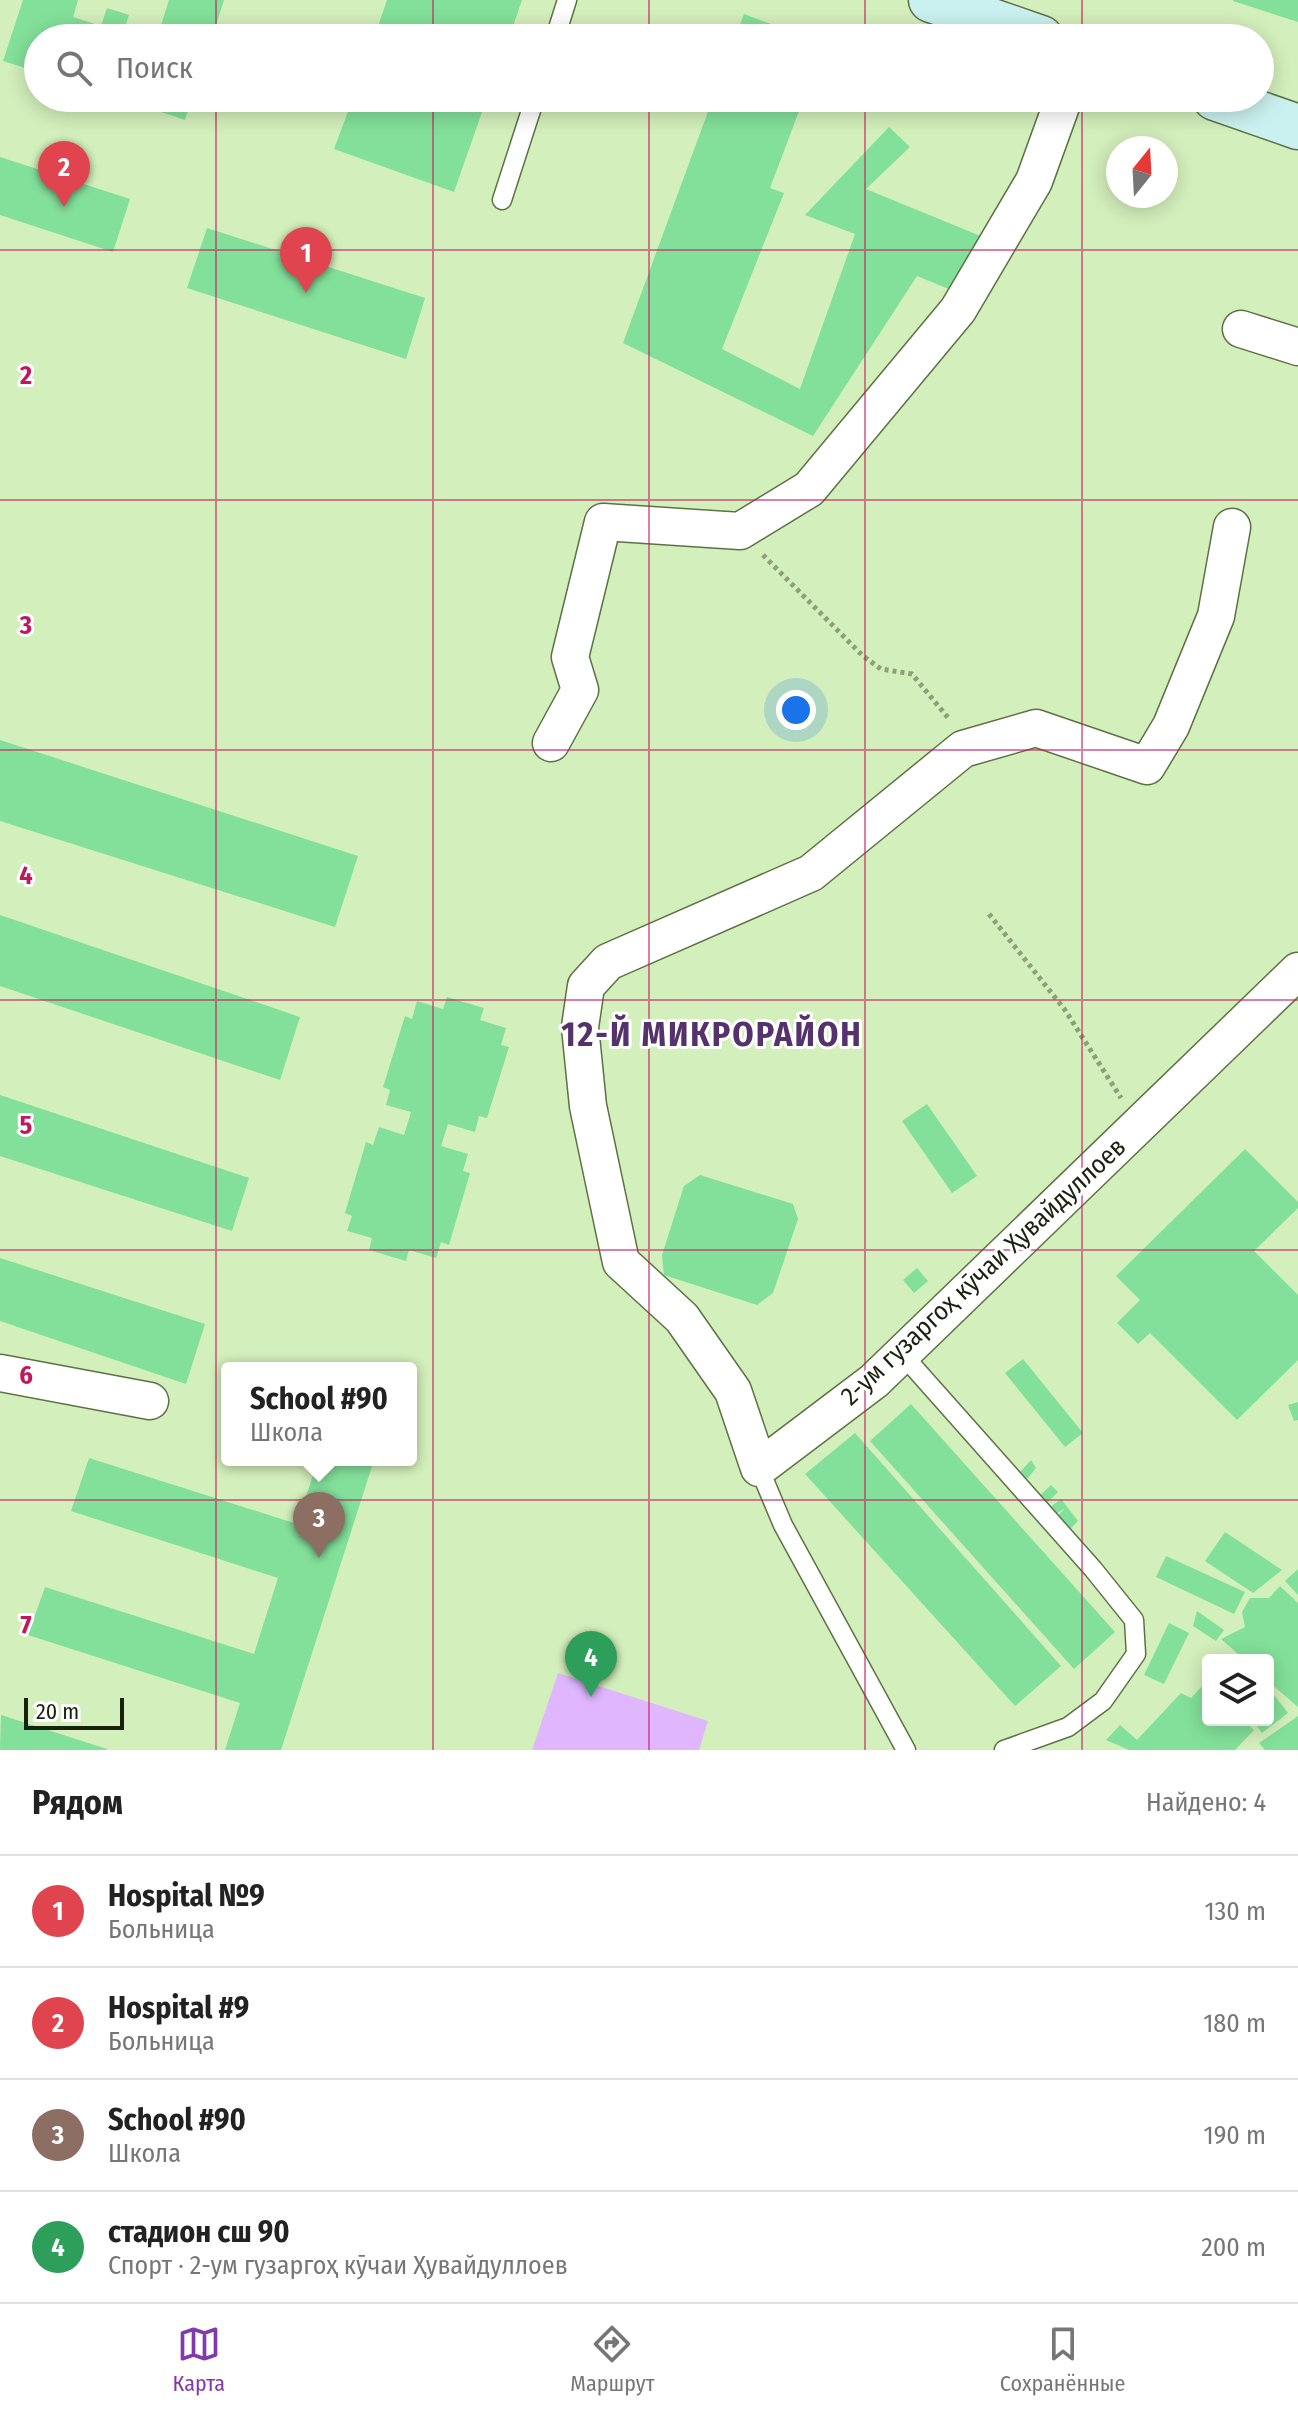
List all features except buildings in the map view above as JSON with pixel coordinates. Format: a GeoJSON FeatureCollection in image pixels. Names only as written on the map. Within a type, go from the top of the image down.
{"type":"FeatureCollection","features":[{"type":"Feature","properties":{"kind":"street"},"geometry":{"type":"LineString","coordinates":[[931,0],[1000,24]]}},
{"type":"Feature","properties":{"kind":"street"},"geometry":{"type":"LineString","coordinates":[[551,743],[580,690],[570,657],[603,522],[740,531],[809,489],[958,310],[1034,181],[1059,112]]}},
{"type":"Feature","properties":{"kind":"street"},"geometry":{"type":"LineString","coordinates":[[1255,112],[1298,127]]}},
{"type":"Feature","properties":{"kind":"street"},"geometry":{"type":"LineString","coordinates":[[1241,329],[1298,347]]}},
{"type":"Feature","properties":{"kind":"street"},"geometry":{"type":"LineString","coordinates":[[759,1468],[733,1391],[682,1318],[621,1262],[588,1106],[580,1027],[586,986],[608,962],[811,873],[963,749],[1036,728],[1147,766],[1171,726],[1216,616],[1232,527]]}},
{"type":"Feature","properties":{"kind":"street","name":"2-ум гузаргоҳ кӯчаи Ҳувайдуллоев"},"geometry":{"type":"LineString","coordinates":[[759,1468],[874,1381],[1298,971]]}},
{"type":"Feature","properties":{"kind":"street"},"geometry":{"type":"LineString","coordinates":[[0,1373],[150,1401]]}},
{"type":"Feature","properties":{"kind":"lane"},"geometry":{"type":"LineString","coordinates":[[559,24],[567,0]]}},
{"type":"Feature","properties":{"kind":"lane"},"geometry":{"type":"LineString","coordinates":[[502,200],[530,112]]}},
{"type":"Feature","properties":{"kind":"lane"},"geometry":{"type":"LineString","coordinates":[[902,1354],[1093,1569],[1134,1620],[1136,1654],[1103,1701],[1068,1727],[1004,1750]]}},
{"type":"Feature","properties":{"kind":"lane"},"geometry":{"type":"LineString","coordinates":[[759,1468],[783,1525],[906,1750]]}},
{"type":"Feature","properties":{"kind":"path"},"geometry":{"type":"LineString","coordinates":[[760,519],[759,550],[777,572],[863,656],[881,669],[912,674],[972,746]]}},
{"type":"Feature","properties":{"kind":"path"},"geometry":{"type":"LineString","coordinates":[[989,914],[1065,1010],[1138,1125]]}},
{"type":"Feature","properties":{"kind":"shaded area"},"geometry":{"type":"Polygon","coordinates":[[[558,1673],[708,1721],[699,1750],[532,1750],[558,1673]]]}},
{"type":"Feature","properties":{"kind":"place","name":"Hospital #9"},"geometry":{"type":"Point","coordinates":[64,207]}},
{"type":"Feature","properties":{"kind":"place","name":"Hospital №9"},"geometry":{"type":"Point","coordinates":[306,293]}},
{"type":"Feature","properties":{"kind":"place","name":"School #90"},"geometry":{"type":"Point","coordinates":[319,1558]}},
{"type":"Feature","properties":{"kind":"place","name":"стадион сш 90"},"geometry":{"type":"Point","coordinates":[591,1697]}},
{"type":"Feature","properties":{"kind":"district","name":"12-Й МИКРОРАЙОН"},"geometry":{"type":"Point","coordinates":[712,1034]}}]}
